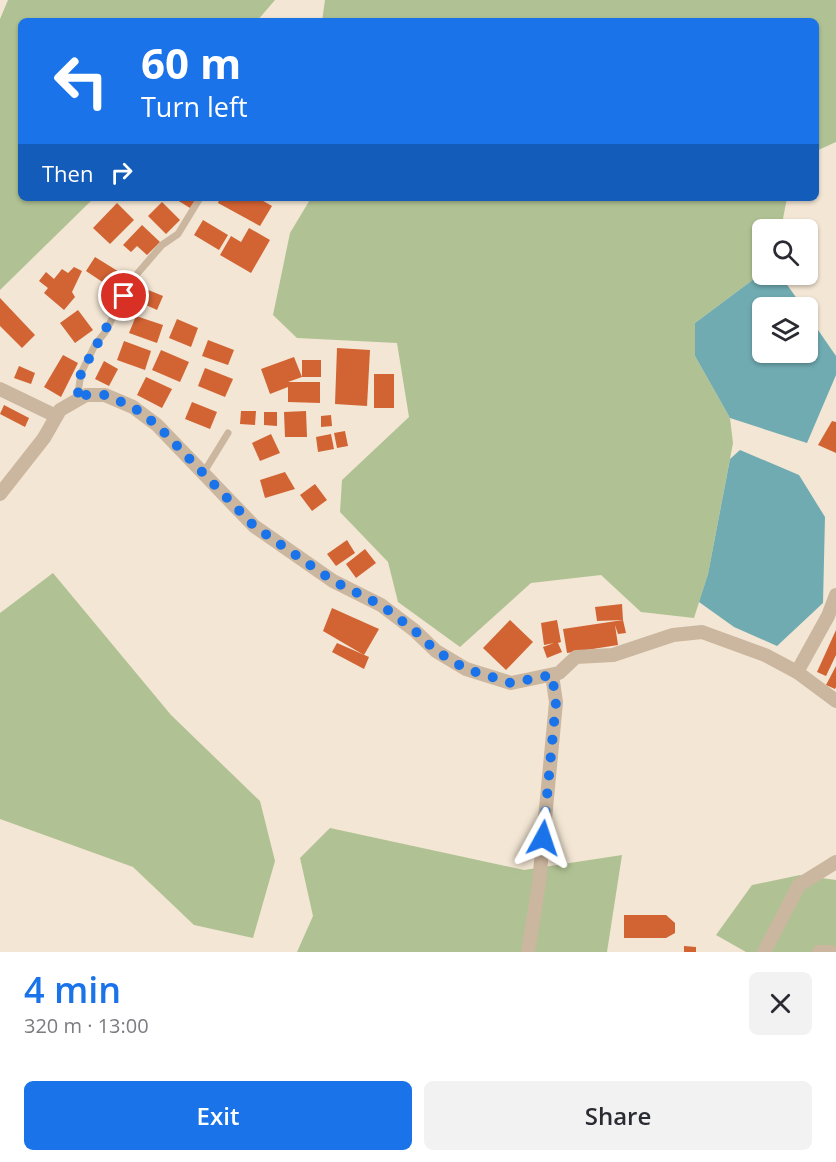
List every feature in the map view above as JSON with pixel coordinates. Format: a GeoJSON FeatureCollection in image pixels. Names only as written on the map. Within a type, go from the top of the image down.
{"type":"FeatureCollection","features":[{"type":"Feature","properties":{"kind":"street"},"geometry":{"type":"LineString","coordinates":[[0,389],[56,416]]}},
{"type":"Feature","properties":{"kind":"street"},"geometry":{"type":"LineString","coordinates":[[0,494],[44,438],[60,410],[86,395],[105,395],[133,407],[157,425],[254,526],[333,581],[381,605],[414,630],[436,651],[466,669],[511,683],[559,673],[576,657],[613,655],[673,635],[702,632],[765,655],[797,672],[836,701]]}},
{"type":"Feature","properties":{"kind":"street"},"geometry":{"type":"LineString","coordinates":[[797,672],[828,616],[836,595]]}},
{"type":"Feature","properties":{"kind":"street"},"geometry":{"type":"LineString","coordinates":[[528,952],[539,883],[556,702],[552,675]]}},
{"type":"Feature","properties":{"kind":"street"},"geometry":{"type":"LineString","coordinates":[[764,952],[799,885],[836,862]]}},
{"type":"Feature","properties":{"kind":"street"},"geometry":{"type":"LineString","coordinates":[[819,952],[830,952]]}},
{"type":"Feature","properties":{"kind":"lane"},"geometry":{"type":"LineString","coordinates":[[77,400],[81,373],[95,345],[106,331],[131,280],[162,245],[178,234],[198,201]]}},
{"type":"Feature","properties":{"kind":"lane"},"geometry":{"type":"LineString","coordinates":[[204,472],[228,434]]}},
{"type":"Feature","properties":{"kind":"green space"},"geometry":{"type":"Polygon","coordinates":[[[8,0],[275,0],[260,18],[18,18],[18,201],[91,201],[0,290],[0,19],[8,0]]]}},
{"type":"Feature","properties":{"kind":"green space"},"geometry":{"type":"Polygon","coordinates":[[[325,0],[836,0],[836,142],[819,150],[819,18],[322,18],[325,0]]]}},
{"type":"Feature","properties":{"kind":"green space"},"geometry":{"type":"Polygon","coordinates":[[[309,201],[786,201],[783,219],[752,219],[752,280],[695,323],[695,356],[730,418],[733,443],[708,574],[694,618],[641,612],[601,575],[531,583],[460,647],[398,602],[388,562],[340,512],[342,480],[409,417],[397,343],[297,338],[273,315],[290,233],[309,201]]]}},
{"type":"Feature","properties":{"kind":"green space"},"geometry":{"type":"Polygon","coordinates":[[[53,573],[171,715],[260,801],[275,861],[253,938],[194,925],[133,867],[0,819],[0,613],[53,573]]]}},
{"type":"Feature","properties":{"kind":"green space"},"geometry":{"type":"Polygon","coordinates":[[[330,828],[524,870],[622,855],[607,952],[297,952],[313,916],[300,858],[330,828]]]}},
{"type":"Feature","properties":{"kind":"green space"},"geometry":{"type":"Polygon","coordinates":[[[800,875],[836,880],[836,952],[746,952],[716,935],[752,885],[800,875]]]}},
{"type":"Feature","properties":{"kind":"water"},"geometry":{"type":"Polygon","coordinates":[[[752,280],[752,285],[787,285],[796,297],[752,297],[752,363],[818,363],[818,330],[836,356],[836,375],[807,443],[730,418],[695,356],[695,323],[752,280]]]}},
{"type":"Feature","properties":{"kind":"water"},"geometry":{"type":"Polygon","coordinates":[[[740,450],[799,475],[825,517],[823,603],[777,646],[734,627],[699,602],[708,574],[730,459],[740,450]]]}},
{"type":"Feature","properties":{"kind":"building"},"geometry":{"type":"Polygon","coordinates":[[[179,201],[195,201],[190,208],[179,201]]]}},
{"type":"Feature","properties":{"kind":"building"},"geometry":{"type":"Polygon","coordinates":[[[219,201],[263,201],[272,206],[260,226],[218,203],[219,201]]]}},
{"type":"Feature","properties":{"kind":"building"},"geometry":{"type":"Polygon","coordinates":[[[162,202],[180,220],[166,234],[148,216],[162,202]]]}},
{"type":"Feature","properties":{"kind":"building"},"geometry":{"type":"Polygon","coordinates":[[[117,203],[134,220],[110,244],[93,228],[117,203]]]}},
{"type":"Feature","properties":{"kind":"building"},"geometry":{"type":"Polygon","coordinates":[[[203,220],[228,235],[219,250],[194,235],[203,220]]]}},
{"type":"Feature","properties":{"kind":"building"},"geometry":{"type":"Polygon","coordinates":[[[142,225],[160,242],[147,255],[137,246],[131,252],[123,245],[142,225]]]}},
{"type":"Feature","properties":{"kind":"building"},"geometry":{"type":"Polygon","coordinates":[[[249,228],[270,240],[251,273],[220,255],[231,236],[241,242],[249,228]]]}},
{"type":"Feature","properties":{"kind":"building"},"geometry":{"type":"Polygon","coordinates":[[[95,257],[129,278],[114,300],[102,292],[107,285],[86,271],[95,257]]]}},
{"type":"Feature","properties":{"kind":"building"},"geometry":{"type":"Polygon","coordinates":[[[74,267],[82,271],[72,292],[75,297],[64,310],[44,293],[48,288],[39,281],[46,272],[54,279],[62,269],[68,273],[74,267]]]}},
{"type":"Feature","properties":{"kind":"building"},"geometry":{"type":"Polygon","coordinates":[[[141,287],[163,296],[157,310],[135,300],[141,287]]]}},
{"type":"Feature","properties":{"kind":"building"},"geometry":{"type":"Polygon","coordinates":[[[0,298],[35,335],[22,348],[0,326],[0,298]]]}},
{"type":"Feature","properties":{"kind":"building"},"geometry":{"type":"Polygon","coordinates":[[[78,310],[93,330],[75,343],[60,323],[78,310]]]}},
{"type":"Feature","properties":{"kind":"building"},"geometry":{"type":"Polygon","coordinates":[[[136,316],[163,325],[157,343],[129,333],[136,316]]]}},
{"type":"Feature","properties":{"kind":"building"},"geometry":{"type":"Polygon","coordinates":[[[177,319],[198,328],[191,347],[169,338],[177,319]]]}},
{"type":"Feature","properties":{"kind":"building"},"geometry":{"type":"Polygon","coordinates":[[[208,340],[234,350],[228,365],[202,356],[208,340]]]}},
{"type":"Feature","properties":{"kind":"building"},"geometry":{"type":"Polygon","coordinates":[[[124,341],[151,351],[145,370],[117,360],[124,341]]]}},
{"type":"Feature","properties":{"kind":"building"},"geometry":{"type":"Polygon","coordinates":[[[337,348],[370,350],[367,406],[335,404],[337,348]]]}},
{"type":"Feature","properties":{"kind":"building"},"geometry":{"type":"Polygon","coordinates":[[[161,350],[189,362],[180,382],[152,370],[161,350]]]}},
{"type":"Feature","properties":{"kind":"building"},"geometry":{"type":"Polygon","coordinates":[[[63,355],[78,363],[61,397],[44,387],[63,355]]]}},
{"type":"Feature","properties":{"kind":"building"},"geometry":{"type":"Polygon","coordinates":[[[294,357],[302,377],[288,382],[320,382],[320,403],[288,402],[288,387],[270,394],[261,369],[294,357]]]}},
{"type":"Feature","properties":{"kind":"building"},"geometry":{"type":"Polygon","coordinates":[[[302,360],[321,360],[321,377],[302,377],[302,360]]]}},
{"type":"Feature","properties":{"kind":"building"},"geometry":{"type":"Polygon","coordinates":[[[104,361],[118,369],[109,386],[95,379],[104,361]]]}},
{"type":"Feature","properties":{"kind":"building"},"geometry":{"type":"Polygon","coordinates":[[[19,366],[35,373],[31,384],[14,378],[19,366]]]}},
{"type":"Feature","properties":{"kind":"building"},"geometry":{"type":"Polygon","coordinates":[[[205,368],[233,379],[225,397],[198,386],[205,368]]]}},
{"type":"Feature","properties":{"kind":"building"},"geometry":{"type":"Polygon","coordinates":[[[374,374],[394,374],[394,408],[374,408],[374,374]]]}},
{"type":"Feature","properties":{"kind":"building"},"geometry":{"type":"Polygon","coordinates":[[[146,377],[172,389],[162,408],[137,395],[146,377]]]}},
{"type":"Feature","properties":{"kind":"building"},"geometry":{"type":"Polygon","coordinates":[[[192,402],[217,412],[210,429],[185,419],[192,402]]]}},
{"type":"Feature","properties":{"kind":"building"},"geometry":{"type":"Polygon","coordinates":[[[4,405],[29,418],[25,427],[0,414],[4,405]]]}},
{"type":"Feature","properties":{"kind":"building"},"geometry":{"type":"Polygon","coordinates":[[[241,411],[256,411],[255,425],[240,424],[241,411]]]}},
{"type":"Feature","properties":{"kind":"building"},"geometry":{"type":"Polygon","coordinates":[[[306,411],[307,437],[285,437],[284,412],[306,411]]]}},
{"type":"Feature","properties":{"kind":"building"},"geometry":{"type":"Polygon","coordinates":[[[264,412],[277,412],[277,426],[264,425],[264,412]]]}},
{"type":"Feature","properties":{"kind":"building"},"geometry":{"type":"Polygon","coordinates":[[[331,415],[332,426],[321,427],[321,416],[331,415]]]}},
{"type":"Feature","properties":{"kind":"building"},"geometry":{"type":"Polygon","coordinates":[[[832,421],[836,422],[836,453],[818,445],[832,421]]]}},
{"type":"Feature","properties":{"kind":"building"},"geometry":{"type":"Polygon","coordinates":[[[345,431],[348,446],[337,448],[334,433],[345,431]]]}},
{"type":"Feature","properties":{"kind":"building"},"geometry":{"type":"Polygon","coordinates":[[[271,434],[280,453],[260,461],[252,443],[271,434]]]}},
{"type":"Feature","properties":{"kind":"building"},"geometry":{"type":"Polygon","coordinates":[[[331,434],[334,449],[318,452],[316,437],[331,434]]]}},
{"type":"Feature","properties":{"kind":"building"},"geometry":{"type":"Polygon","coordinates":[[[285,472],[295,489],[265,498],[260,480],[285,472]]]}},
{"type":"Feature","properties":{"kind":"building"},"geometry":{"type":"Polygon","coordinates":[[[315,484],[327,500],[312,511],[300,495],[315,484]]]}},
{"type":"Feature","properties":{"kind":"building"},"geometry":{"type":"Polygon","coordinates":[[[347,540],[355,553],[336,566],[327,554],[347,540]]]}},
{"type":"Feature","properties":{"kind":"building"},"geometry":{"type":"Polygon","coordinates":[[[365,549],[376,563],[356,578],[346,564],[365,549]]]}},
{"type":"Feature","properties":{"kind":"building"},"geometry":{"type":"Polygon","coordinates":[[[622,604],[623,620],[597,621],[595,607],[622,604]]]}},
{"type":"Feature","properties":{"kind":"building"},"geometry":{"type":"Polygon","coordinates":[[[332,608],[379,629],[364,655],[323,631],[332,608]]]}},
{"type":"Feature","properties":{"kind":"building"},"geometry":{"type":"Polygon","coordinates":[[[510,620],[533,642],[506,670],[483,648],[510,620]]]}},
{"type":"Feature","properties":{"kind":"building"},"geometry":{"type":"Polygon","coordinates":[[[557,620],[561,642],[558,643],[562,652],[547,658],[543,647],[554,643],[544,645],[541,623],[557,620]]]}},
{"type":"Feature","properties":{"kind":"building"},"geometry":{"type":"Polygon","coordinates":[[[623,620],[626,633],[618,634],[615,625],[618,645],[567,653],[563,629],[623,620]]]}},
{"type":"Feature","properties":{"kind":"building"},"geometry":{"type":"Polygon","coordinates":[[[836,630],[836,655],[826,676],[817,672],[836,630]]]}},
{"type":"Feature","properties":{"kind":"building"},"geometry":{"type":"Polygon","coordinates":[[[337,643],[369,657],[364,669],[332,652],[337,643]]]}},
{"type":"Feature","properties":{"kind":"building"},"geometry":{"type":"Polygon","coordinates":[[[836,666],[836,687],[835,689],[826,685],[836,666]]]}},
{"type":"Feature","properties":{"kind":"building"},"geometry":{"type":"Polygon","coordinates":[[[624,915],[666,915],[675,923],[675,933],[666,938],[624,938],[624,915]]]}},
{"type":"Feature","properties":{"kind":"building"},"geometry":{"type":"Polygon","coordinates":[[[684,946],[696,947],[696,952],[684,952],[684,946]]]}},
{"type":"Feature","properties":{"kind":"route"},"geometry":{"type":"LineString","coordinates":[[124,296],[81,373],[77,400],[86,395],[105,395],[133,407],[157,425],[254,526],[333,581],[381,605],[414,630],[436,651],[466,669],[511,683],[552,675],[556,702],[543,838]]}}]}
